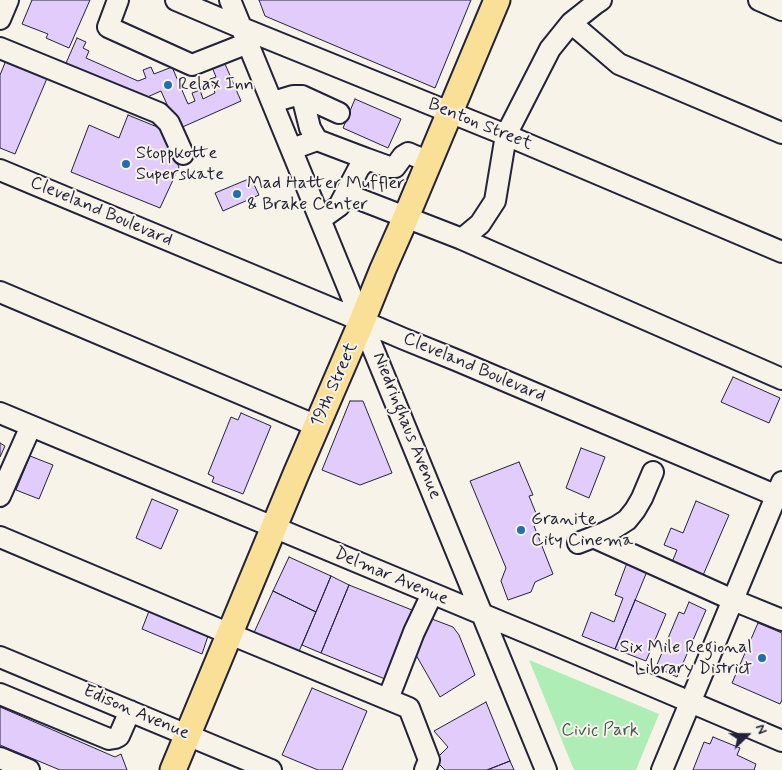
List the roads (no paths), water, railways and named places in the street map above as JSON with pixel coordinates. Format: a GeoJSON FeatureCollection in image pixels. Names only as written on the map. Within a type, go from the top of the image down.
{"type":"FeatureCollection","features":[{"type":"Feature","properties":{"kind":"main road","name":"19th Street"},"geometry":{"type":"LineString","coordinates":[[172,770],[497,0]]}},
{"type":"Feature","properties":{"kind":"street"},"geometry":{"type":"LineString","coordinates":[[0,19],[8,0]]}},
{"type":"Feature","properties":{"kind":"street"},"geometry":{"type":"LineString","coordinates":[[118,0],[108,27],[192,65],[245,36]]}},
{"type":"Feature","properties":{"kind":"street","name":"Benton Street"},"geometry":{"type":"LineString","coordinates":[[176,0],[245,36],[449,112],[782,252]]}},
{"type":"Feature","properties":{"kind":"street","name":"Niedringhaus Avenue"},"geometry":{"type":"LineString","coordinates":[[230,0],[546,770]]}},
{"type":"Feature","properties":{"kind":"street"},"geometry":{"type":"LineString","coordinates":[[462,239],[480,224],[495,201],[506,135],[550,49],[572,23],[601,0]]}},
{"type":"Feature","properties":{"kind":"street"},"geometry":{"type":"LineString","coordinates":[[759,0],[782,10]]}},
{"type":"Feature","properties":{"kind":"street"},"geometry":{"type":"LineString","coordinates":[[572,23],[619,64],[782,133]]}},
{"type":"Feature","properties":{"kind":"street"},"geometry":{"type":"LineString","coordinates":[[0,48],[159,113],[169,122],[184,154]]}},
{"type":"Feature","properties":{"kind":"street"},"geometry":{"type":"LineString","coordinates":[[272,102],[293,96],[302,96],[339,113]]}},
{"type":"Feature","properties":{"kind":"street"},"geometry":{"type":"LineString","coordinates":[[302,96],[310,128],[317,140],[389,167],[394,167],[408,153],[429,162]]}},
{"type":"Feature","properties":{"kind":"street"},"geometry":{"type":"LineString","coordinates":[[292,150],[317,140]]}},
{"type":"Feature","properties":{"kind":"street"},"geometry":{"type":"LineString","coordinates":[[320,219],[339,206],[359,168],[367,159]]}},
{"type":"Feature","properties":{"kind":"street","name":"Cleveland Boulevard"},"geometry":{"type":"LineString","coordinates":[[0,170],[780,492]]}},
{"type":"Feature","properties":{"kind":"street"},"geometry":{"type":"LineString","coordinates":[[346,194],[462,239],[782,379]]}},
{"type":"Feature","properties":{"kind":"street"},"geometry":{"type":"LineString","coordinates":[[0,292],[317,426]]}},
{"type":"Feature","properties":{"kind":"street","name":"Delmar Avenue"},"geometry":{"type":"LineString","coordinates":[[0,413],[782,741]]}},
{"type":"Feature","properties":{"kind":"street"},"geometry":{"type":"LineString","coordinates":[[0,496],[32,426]]}},
{"type":"Feature","properties":{"kind":"street"},"geometry":{"type":"LineString","coordinates":[[653,472],[642,498],[627,520],[586,540],[782,620]]}},
{"type":"Feature","properties":{"kind":"street"},"geometry":{"type":"LineString","coordinates":[[662,770],[780,492]]}},
{"type":"Feature","properties":{"kind":"street"},"geometry":{"type":"LineString","coordinates":[[0,537],[409,708],[429,760],[425,770]]}},
{"type":"Feature","properties":{"kind":"street"},"geometry":{"type":"LineString","coordinates":[[388,699],[414,632],[432,594]]}},
{"type":"Feature","properties":{"kind":"street","name":"Edison Avenue"},"geometry":{"type":"LineString","coordinates":[[0,656],[271,770]]}},
{"type":"Feature","properties":{"kind":"street"},"geometry":{"type":"LineString","coordinates":[[0,694],[109,740],[118,736],[130,711]]}},
{"type":"Feature","properties":{"kind":"street"},"geometry":{"type":"LineString","coordinates":[[0,758],[29,770]]}},
{"type":"Feature","properties":{"kind":"place","name":"Relax Inn"},"geometry":{"type":"Point","coordinates":[168,85]}},
{"type":"Feature","properties":{"kind":"place","name":"Stoppkotte Superskate"},"geometry":{"type":"Point","coordinates":[126,164]}},
{"type":"Feature","properties":{"kind":"place","name":"Mad Hatter Muffler & Brake Center"},"geometry":{"type":"Point","coordinates":[237,194]}},
{"type":"Feature","properties":{"kind":"place","name":"Granite City Cinema"},"geometry":{"type":"Point","coordinates":[521,530]}},
{"type":"Feature","properties":{"kind":"place","name":"Six Mile Regional Library District"},"geometry":{"type":"Point","coordinates":[762,658]}},
{"type":"Feature","properties":{"kind":"park label","name":"Civic Park"},"geometry":{"type":"Point","coordinates":[600,731]}}]}
